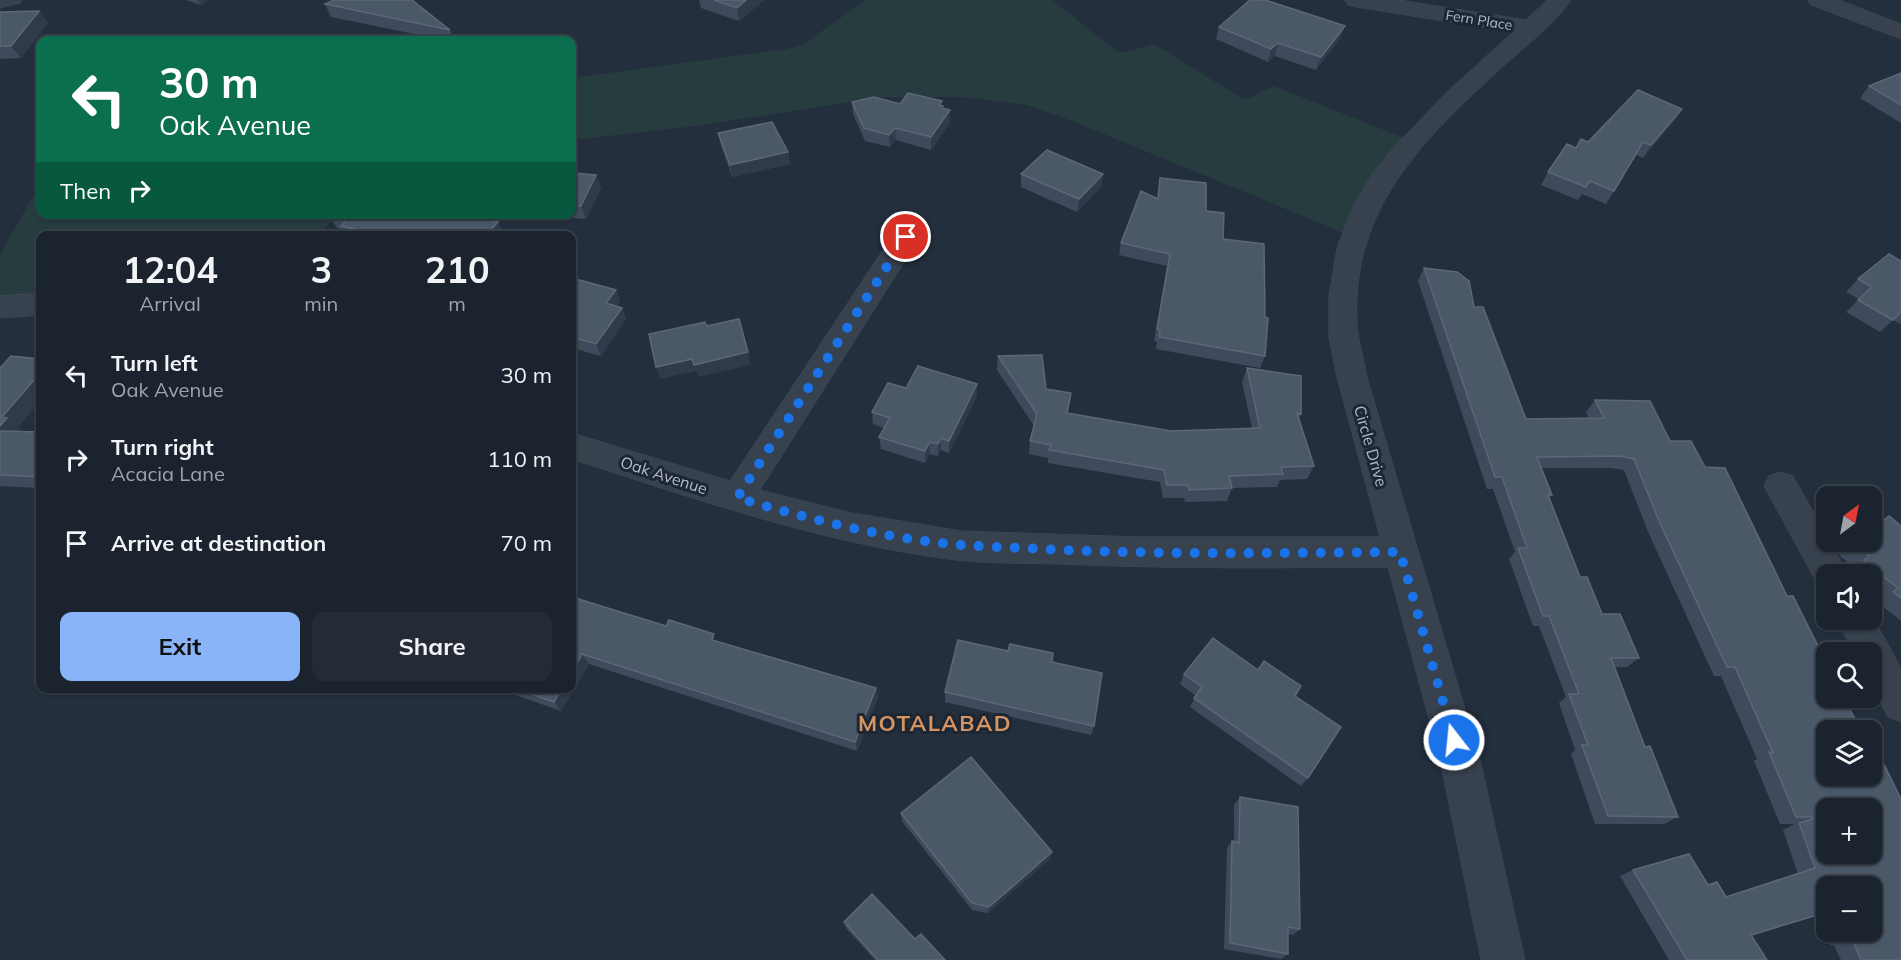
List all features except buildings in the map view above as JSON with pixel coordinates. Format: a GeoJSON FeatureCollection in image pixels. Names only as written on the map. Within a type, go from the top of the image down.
{"type":"FeatureCollection","features":[{"type":"Feature","properties":{"kind":"street","name":"Fern Place"},"geometry":{"type":"LineString","coordinates":[[1356,0],[1532,28]]}},
{"type":"Feature","properties":{"kind":"street","name":"Circle Drive"},"geometry":{"type":"LineString","coordinates":[[1503,960],[1460,760],[1352,377],[1342,327],[1342,307],[1350,253],[1364,209],[1392,166],[1428,125],[1560,0]]}},
{"type":"Feature","properties":{"kind":"street"},"geometry":{"type":"LineString","coordinates":[[1819,0],[1901,32]]}},
{"type":"Feature","properties":{"kind":"street"},"geometry":{"type":"LineString","coordinates":[[737,498],[906,237]]}},
{"type":"Feature","properties":{"kind":"street"},"geometry":{"type":"LineString","coordinates":[[0,307],[36,305]]}},
{"type":"Feature","properties":{"kind":"street","name":"Oak Avenue"},"geometry":{"type":"LineString","coordinates":[[576,447],[808,518],[950,544],[1130,552],[1255,554],[1400,552]]}},
{"type":"Feature","properties":{"kind":"street"},"geometry":{"type":"LineString","coordinates":[[1781,486],[1824,564]]}},
{"type":"Feature","properties":{"kind":"street"},"geometry":{"type":"LineString","coordinates":[[1860,630],[1901,704]]}},
{"type":"Feature","properties":{"kind":"lane"},"geometry":{"type":"LineString","coordinates":[[0,4],[15,0]]}},
{"type":"Feature","properties":{"kind":"green space"},"geometry":{"type":"Polygon","coordinates":[[[865,0],[1052,0],[1119,53],[1154,44],[1245,100],[1274,86],[1412,141],[1354,237],[1072,121],[1027,105],[964,97],[883,97],[696,126],[576,140],[576,77],[787,49],[804,44],[865,0]]]}},
{"type":"Feature","properties":{"kind":"green space"},"geometry":{"type":"Polygon","coordinates":[[[36,191],[36,219],[333,219],[322,231],[36,231],[36,305],[0,306],[0,255],[36,191]]]}},
{"type":"Feature","properties":{"kind":"district","name":"MOTALABAD"},"geometry":{"type":"Point","coordinates":[935,723]}},
{"type":"Feature","properties":{"kind":"route"},"geometry":{"type":"LineString","coordinates":[[906,237],[737,498],[808,518],[950,544],[1095,551],[1255,554],[1400,552],[1454,740]]}}]}
